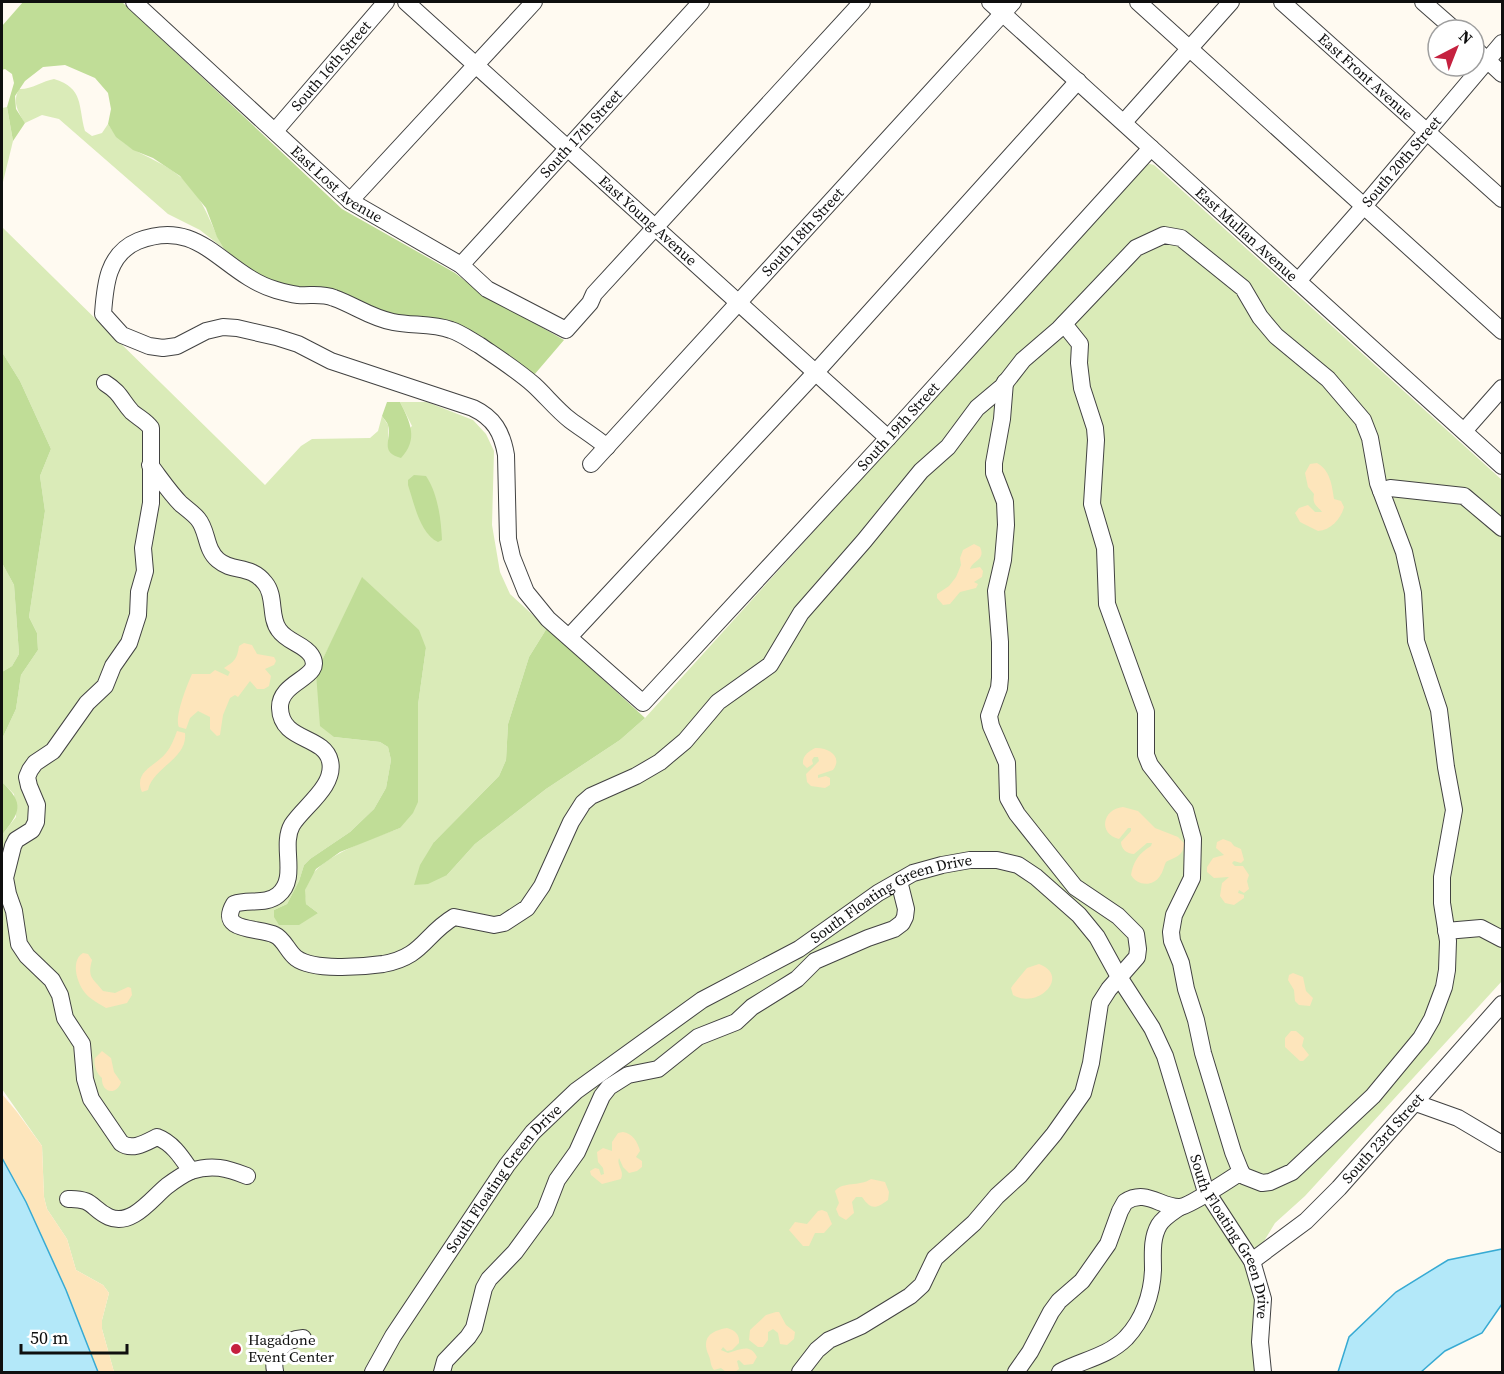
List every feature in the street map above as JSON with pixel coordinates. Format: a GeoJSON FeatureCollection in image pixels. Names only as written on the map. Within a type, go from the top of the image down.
{"type":"FeatureCollection","features":[{"type":"Feature","properties":{"kind":"street","name":"East Lost Avenue"},"geometry":{"type":"LineString","coordinates":[[134,2],[350,201],[461,265],[487,289],[566,330],[590,303],[594,294],[655,228]]}},
{"type":"Feature","properties":{"kind":"street","name":"South 16th Street"},"geometry":{"type":"LineString","coordinates":[[275,131],[386,2]]}},
{"type":"Feature","properties":{"kind":"street","name":"East Young Avenue"},"geometry":{"type":"LineString","coordinates":[[406,2],[888,438]]}},
{"type":"Feature","properties":{"kind":"street"},"geometry":{"type":"LineString","coordinates":[[350,201],[534,2]]}},
{"type":"Feature","properties":{"kind":"street","name":"South 17th Street"},"geometry":{"type":"LineString","coordinates":[[461,265],[701,2]]}},
{"type":"Feature","properties":{"kind":"street"},"geometry":{"type":"LineString","coordinates":[[655,228],[862,2]]}},
{"type":"Feature","properties":{"kind":"street"},"geometry":{"type":"LineString","coordinates":[[1138,2],[1503,331]]}},
{"type":"Feature","properties":{"kind":"street"},"geometry":{"type":"LineString","coordinates":[[1124,122],[1231,2]]}},
{"type":"Feature","properties":{"kind":"street","name":"East Front Avenue"},"geometry":{"type":"LineString","coordinates":[[1282,2],[1503,199]]}},
{"type":"Feature","properties":{"kind":"street"},"geometry":{"type":"LineString","coordinates":[[1423,2],[1441,18]]}},
{"type":"Feature","properties":{"kind":"street","name":"East Mullan Avenue"},"geometry":{"type":"LineString","coordinates":[[1002,5],[1078,81],[1503,466]]}},
{"type":"Feature","properties":{"kind":"street","name":"South 18th Street"},"geometry":{"type":"LineString","coordinates":[[591,464],[1002,5]]}},
{"type":"Feature","properties":{"kind":"street","name":"South 20th Street"},"geometry":{"type":"LineString","coordinates":[[1298,280],[1365,206],[1503,43]]}},
{"type":"Feature","properties":{"kind":"street"},"geometry":{"type":"LineString","coordinates":[[1487,60],[1503,74]]}},
{"type":"Feature","properties":{"kind":"street"},"geometry":{"type":"LineString","coordinates":[[606,447],[570,420],[512,366],[452,330],[436,326],[391,322],[365,314],[332,297],[298,295],[275,290],[240,272],[201,244],[172,234],[151,236],[132,244],[118,255],[110,269],[105,284],[103,314],[122,335],[149,346],[162,348],[177,346],[206,331],[222,327],[237,328],[298,344],[331,361],[484,413],[495,423],[504,443],[508,539],[519,576],[526,592],[537,607],[569,637],[816,372],[1078,81]]}},
{"type":"Feature","properties":{"kind":"street","name":"South 19th Street"},"geometry":{"type":"LineString","coordinates":[[569,637],[643,703],[1152,148]]}},
{"type":"Feature","properties":{"kind":"street"},"geometry":{"type":"LineString","coordinates":[[150,465],[180,503],[200,520],[210,550],[218,561],[258,574],[268,586],[274,610],[274,621],[279,630],[289,641],[311,654],[314,663],[311,672],[304,679],[286,689],[281,698],[282,716],[285,724],[293,733],[322,748],[331,762],[331,772],[325,785],[303,810],[287,835],[287,879],[284,887],[278,895],[268,899],[234,904],[229,912],[230,917],[233,922],[247,929],[275,935],[294,957],[302,962],[324,967],[382,964],[402,959],[416,952],[454,917],[494,925],[516,917],[527,908],[542,886],[571,822],[583,803],[591,796],[636,776],[660,762],[685,741],[718,702],[770,665],[790,630],[812,600],[921,471],[948,447],[977,408],[1005,382],[1023,360],[1064,324],[1136,248],[1164,235],[1181,238],[1243,288],[1260,317],[1276,336],[1328,379],[1363,420],[1370,438],[1375,471],[1381,491],[1404,552],[1413,592],[1416,641],[1439,710],[1446,767],[1453,800],[1453,822],[1442,877],[1447,970],[1444,987],[1432,1019],[1421,1038],[1373,1096],[1292,1172],[1270,1182],[1262,1183],[1244,1176],[1241,1172],[1203,1053],[1196,1020],[1172,941],[1174,915],[1191,878],[1193,839],[1185,810],[1150,765],[1146,755],[1146,712],[1107,604],[1105,548],[1092,504],[1096,454],[1095,428],[1082,388],[1079,363],[1080,344],[1064,324]]}},
{"type":"Feature","properties":{"kind":"street"},"geometry":{"type":"LineString","coordinates":[[800,1372],[829,1340],[861,1326],[910,1296],[921,1285],[935,1258],[974,1223],[996,1196],[1020,1175],[1054,1134],[1083,1094],[1091,1063],[1100,1003],[1137,957],[1136,934],[1118,916],[1075,887],[1017,814],[1008,798],[1007,763],[991,726],[989,716],[998,695],[1000,678],[996,591],[1003,560],[1006,525],[1005,502],[994,473],[994,463],[1002,418],[1005,382]]}},
{"type":"Feature","properties":{"kind":"street"},"geometry":{"type":"LineString","coordinates":[[105,383],[116,390],[130,409],[146,421],[151,428],[151,503],[143,548],[145,571],[139,592],[138,615],[129,643],[113,666],[105,686],[87,703],[53,751],[35,763],[30,770],[27,777],[37,805],[36,822],[32,830],[16,840],[5,878],[14,911],[19,944],[27,956],[52,980],[60,995],[65,1018],[82,1044],[86,1082],[93,1102],[124,1146],[134,1147],[157,1137],[180,1154],[191,1171]]}},
{"type":"Feature","properties":{"kind":"street"},"geometry":{"type":"LineString","coordinates":[[1464,431],[1503,388]]}},
{"type":"Feature","properties":{"kind":"street"},"geometry":{"type":"LineString","coordinates":[[1381,491],[1390,488],[1464,496],[1503,528]]}},
{"type":"Feature","properties":{"kind":"street","name":"South Floating Green Drive"},"geometry":{"type":"LineString","coordinates":[[373,1372],[393,1336],[507,1165],[552,1112],[576,1091],[702,1000],[798,949],[878,893],[913,873],[970,860],[997,861],[1018,865],[1059,897],[1090,927],[1152,1028],[1165,1056],[1208,1193],[1252,1261],[1263,1299],[1260,1342],[1263,1372]]}},
{"type":"Feature","properties":{"kind":"street"},"geometry":{"type":"LineString","coordinates":[[442,1372],[445,1361],[474,1328],[484,1288],[489,1279],[515,1252],[545,1211],[556,1180],[577,1152],[602,1096],[609,1087],[628,1075],[658,1068],[698,1036],[736,1022],[752,1007],[797,979],[816,961],[894,929],[902,923],[906,909],[899,881]]}},
{"type":"Feature","properties":{"kind":"street"},"geometry":{"type":"LineString","coordinates":[[1446,931],[1481,928],[1503,939]]}},
{"type":"Feature","properties":{"kind":"street","name":"South 23rd Street"},"geometry":{"type":"LineString","coordinates":[[1252,1261],[1306,1221],[1339,1188],[1503,1004]]}},
{"type":"Feature","properties":{"kind":"street"},"geometry":{"type":"LineString","coordinates":[[1416,1103],[1458,1118],[1503,1144]]}},
{"type":"Feature","properties":{"kind":"street"},"geometry":{"type":"LineString","coordinates":[[68,1199],[81,1199],[119,1220],[141,1210],[167,1186],[191,1171],[214,1166],[226,1167],[247,1176]]}},
{"type":"Feature","properties":{"kind":"street"},"geometry":{"type":"LineString","coordinates":[[1060,1372],[1107,1352],[1126,1338],[1135,1327],[1148,1302],[1152,1287],[1154,1237],[1160,1223],[1180,1207],[1241,1172]]}},
{"type":"Feature","properties":{"kind":"street"},"geometry":{"type":"LineString","coordinates":[[1018,1372],[1055,1307],[1082,1281],[1108,1244],[1125,1202],[1140,1197],[1180,1207]]}},
{"type":"Feature","properties":{"kind":"street"},"geometry":{"type":"LineString","coordinates":[[275,1371],[276,1356],[283,1345],[303,1338]]}},
{"type":"Feature","properties":{"kind":"green space"},"geometry":{"type":"Polygon","coordinates":[[[23,2],[122,2],[342,209],[455,273],[481,293],[564,340],[534,375],[492,345],[449,320],[400,316],[285,287],[262,278],[224,249],[206,208],[180,176],[153,158],[133,150],[116,137],[108,124],[111,109],[108,93],[95,78],[65,65],[43,67],[25,81],[15,96],[16,109],[25,123],[13,141],[7,107],[14,83],[12,74],[5,69],[2,70],[2,26],[23,2]]]}},
{"type":"Feature","properties":{"kind":"green space"},"geometry":{"type":"Polygon","coordinates":[[[54,79],[71,87],[75,93],[85,131],[92,136],[102,133],[108,124],[115,134],[131,148],[168,168],[187,183],[200,200],[224,249],[200,230],[168,214],[59,119],[42,115],[25,123],[16,103],[19,89],[54,79]]]}},
{"type":"Feature","properties":{"kind":"green space"},"geometry":{"type":"Polygon","coordinates":[[[7,107],[13,141],[2,186],[2,108],[7,107]]]}},
{"type":"Feature","properties":{"kind":"green space"},"geometry":{"type":"Polygon","coordinates":[[[1145,165],[1154,165],[1502,480],[1502,981],[1305,1196],[1275,1223],[1252,1261],[1267,1372],[114,1372],[102,1329],[109,1293],[103,1285],[76,1270],[67,1239],[47,1209],[44,1197],[42,1146],[2,1089],[2,835],[16,817],[14,794],[2,782],[2,739],[16,709],[21,675],[38,650],[37,633],[29,617],[45,511],[40,476],[51,449],[20,381],[2,352],[2,227],[265,485],[301,446],[312,439],[370,438],[378,431],[382,416],[388,425],[388,449],[412,426],[400,402],[427,402],[473,420],[486,434],[494,451],[492,525],[500,572],[510,594],[547,628],[529,657],[508,724],[506,760],[499,776],[434,842],[447,875],[475,844],[546,789],[620,740],[645,718],[1145,165]],[[363,578],[316,673],[334,737],[380,742],[388,747],[391,760],[386,788],[374,809],[350,832],[304,865],[299,881],[287,904],[274,910],[318,913],[306,904],[305,890],[310,878],[318,868],[344,851],[400,828],[417,746],[418,705],[426,648],[363,578]]]}},
{"type":"Feature","properties":{"kind":"green space"},"geometry":{"type":"Polygon","coordinates":[[[2,352],[20,381],[51,449],[40,476],[45,511],[29,617],[37,633],[38,650],[21,675],[16,709],[2,739],[2,672],[12,666],[19,654],[14,585],[2,563],[2,352]]]}},
{"type":"Feature","properties":{"kind":"green space"},"geometry":{"type":"Polygon","coordinates":[[[387,402],[400,402],[411,430],[410,444],[401,458],[388,449],[389,430],[382,416],[387,402]]]}},
{"type":"Feature","properties":{"kind":"green space"},"geometry":{"type":"Polygon","coordinates":[[[414,475],[426,476],[433,491],[442,532],[442,540],[438,542],[422,525],[415,509],[408,485],[408,480],[414,475]]]}},
{"type":"Feature","properties":{"kind":"green space"},"geometry":{"type":"Polygon","coordinates":[[[2,563],[14,585],[19,654],[12,666],[2,672],[2,563]]]}},
{"type":"Feature","properties":{"kind":"green space"},"geometry":{"type":"Polygon","coordinates":[[[362,577],[419,630],[426,648],[418,705],[418,802],[413,813],[400,828],[340,852],[316,869],[305,890],[306,904],[318,913],[299,925],[279,925],[274,917],[274,910],[287,904],[299,881],[304,865],[350,832],[374,809],[386,788],[391,760],[388,747],[380,742],[334,737],[320,726],[316,673],[362,577]]]}},
{"type":"Feature","properties":{"kind":"green space"},"geometry":{"type":"Polygon","coordinates":[[[547,628],[645,718],[620,740],[546,789],[475,844],[447,875],[428,884],[414,885],[420,865],[434,842],[499,776],[506,760],[508,724],[529,657],[547,628]]]}},
{"type":"Feature","properties":{"kind":"green space"},"geometry":{"type":"Polygon","coordinates":[[[2,782],[14,796],[17,808],[13,820],[2,835],[2,782]]]}},
{"type":"Feature","properties":{"kind":"sand"},"geometry":{"type":"Polygon","coordinates":[[[1317,463],[1328,474],[1334,499],[1341,501],[1344,507],[1335,523],[1327,529],[1318,531],[1300,522],[1295,513],[1299,508],[1308,505],[1315,512],[1322,512],[1314,503],[1314,494],[1308,487],[1305,473],[1310,464],[1317,463]]]}},
{"type":"Feature","properties":{"kind":"sand"},"geometry":{"type":"Polygon","coordinates":[[[974,544],[980,547],[981,555],[970,569],[980,567],[983,571],[982,577],[974,582],[978,584],[976,588],[960,592],[950,604],[943,605],[937,598],[937,594],[949,586],[956,577],[961,565],[960,558],[963,550],[974,544]]]}},
{"type":"Feature","properties":{"kind":"sand"},"geometry":{"type":"Polygon","coordinates":[[[244,643],[252,645],[257,654],[274,657],[276,661],[274,665],[265,669],[271,676],[269,686],[257,689],[250,681],[238,697],[235,695],[230,698],[223,715],[220,735],[217,736],[210,729],[210,717],[198,711],[190,718],[186,729],[179,727],[178,716],[192,674],[210,674],[215,670],[228,676],[230,672],[224,668],[235,659],[239,646],[244,643]]]}},
{"type":"Feature","properties":{"kind":"sand"},"geometry":{"type":"Polygon","coordinates":[[[177,731],[185,733],[181,750],[156,775],[148,790],[142,792],[140,785],[143,774],[166,753],[177,731]]]}},
{"type":"Feature","properties":{"kind":"sand"},"geometry":{"type":"Polygon","coordinates":[[[815,748],[829,751],[836,761],[833,770],[818,775],[818,778],[826,776],[830,778],[830,785],[825,788],[811,786],[807,782],[806,774],[819,761],[818,757],[814,757],[813,764],[807,768],[803,761],[806,754],[815,748]]]}},
{"type":"Feature","properties":{"kind":"sand"},"geometry":{"type":"Polygon","coordinates":[[[1123,807],[1138,811],[1155,828],[1178,837],[1184,843],[1181,853],[1166,862],[1161,874],[1153,882],[1141,883],[1131,875],[1137,858],[1152,843],[1147,843],[1134,854],[1129,853],[1123,849],[1121,842],[1131,828],[1128,828],[1119,839],[1112,836],[1106,827],[1105,822],[1111,812],[1123,807]]]}},
{"type":"Feature","properties":{"kind":"sand"},"geometry":{"type":"Polygon","coordinates":[[[1223,839],[1241,849],[1244,860],[1241,863],[1234,861],[1232,863],[1235,866],[1243,866],[1249,875],[1247,881],[1249,889],[1244,893],[1239,890],[1238,893],[1244,895],[1244,898],[1234,905],[1225,903],[1220,896],[1222,883],[1229,877],[1214,878],[1207,872],[1207,867],[1213,858],[1224,855],[1216,848],[1217,842],[1223,839]]]}},
{"type":"Feature","properties":{"kind":"sand"},"geometry":{"type":"Polygon","coordinates":[[[83,953],[88,954],[92,960],[91,974],[103,991],[115,993],[128,987],[131,988],[132,995],[127,1003],[106,1008],[85,993],[76,968],[76,962],[83,953]]]}},
{"type":"Feature","properties":{"kind":"sand"},"geometry":{"type":"Polygon","coordinates":[[[1039,964],[1048,969],[1052,976],[1047,990],[1032,998],[1013,995],[1011,988],[1027,968],[1039,964]]]}},
{"type":"Feature","properties":{"kind":"sand"},"geometry":{"type":"Polygon","coordinates":[[[1293,973],[1303,977],[1306,991],[1313,998],[1310,1006],[1299,1005],[1295,1001],[1294,990],[1288,980],[1289,975],[1293,973]]]}},
{"type":"Feature","properties":{"kind":"sand"},"geometry":{"type":"Polygon","coordinates":[[[1291,1031],[1296,1031],[1304,1038],[1302,1046],[1309,1055],[1303,1061],[1300,1061],[1285,1047],[1285,1038],[1291,1031]]]}},
{"type":"Feature","properties":{"kind":"sand"},"geometry":{"type":"Polygon","coordinates":[[[102,1051],[111,1058],[114,1072],[121,1082],[113,1091],[104,1087],[95,1066],[95,1058],[102,1051]]]}},
{"type":"Feature","properties":{"kind":"sand"},"geometry":{"type":"Polygon","coordinates":[[[2,1094],[42,1146],[44,1197],[47,1209],[67,1239],[76,1270],[103,1285],[109,1293],[102,1329],[114,1372],[98,1372],[66,1290],[26,1202],[2,1158],[2,1094]]]}},
{"type":"Feature","properties":{"kind":"sand"},"geometry":{"type":"Polygon","coordinates":[[[623,1132],[632,1136],[636,1141],[640,1151],[636,1157],[642,1161],[642,1167],[629,1173],[619,1158],[621,1179],[602,1184],[591,1175],[590,1171],[595,1168],[599,1169],[601,1175],[604,1174],[598,1162],[597,1152],[603,1148],[612,1151],[612,1142],[618,1133],[623,1132]]]}},
{"type":"Feature","properties":{"kind":"sand"},"geometry":{"type":"Polygon","coordinates":[[[871,1179],[885,1182],[889,1192],[888,1200],[874,1207],[862,1197],[856,1197],[852,1202],[854,1213],[846,1220],[839,1216],[836,1209],[839,1203],[835,1191],[842,1186],[871,1179]]]}},
{"type":"Feature","properties":{"kind":"sand"},"geometry":{"type":"Polygon","coordinates":[[[818,1211],[827,1212],[832,1224],[824,1233],[815,1233],[809,1246],[803,1246],[789,1230],[795,1222],[807,1224],[818,1211]]]}},
{"type":"Feature","properties":{"kind":"sand"},"geometry":{"type":"Polygon","coordinates":[[[779,1312],[786,1325],[795,1332],[794,1339],[787,1345],[780,1344],[778,1333],[773,1329],[768,1332],[768,1340],[763,1347],[758,1347],[749,1340],[750,1330],[766,1315],[779,1312]]]}},
{"type":"Feature","properties":{"kind":"sand"},"geometry":{"type":"Polygon","coordinates":[[[727,1328],[736,1333],[739,1343],[732,1350],[727,1351],[723,1347],[721,1350],[728,1353],[748,1349],[757,1357],[753,1364],[744,1365],[739,1360],[737,1361],[739,1369],[735,1372],[726,1372],[721,1368],[714,1370],[707,1350],[706,1344],[709,1336],[727,1328]]]}},
{"type":"Feature","properties":{"kind":"water"},"geometry":{"type":"Polygon","coordinates":[[[2,1158],[26,1202],[66,1290],[98,1372],[2,1372],[2,1158]]]}},
{"type":"Feature","properties":{"kind":"water"},"geometry":{"type":"Polygon","coordinates":[[[1502,1249],[1502,1304],[1482,1333],[1445,1351],[1421,1372],[1338,1372],[1349,1337],[1396,1292],[1448,1260],[1502,1249]]]}},
{"type":"Feature","properties":{"kind":"place","name":"Hagadone Event Center"},"geometry":{"type":"Point","coordinates":[236,1349]}}]}
